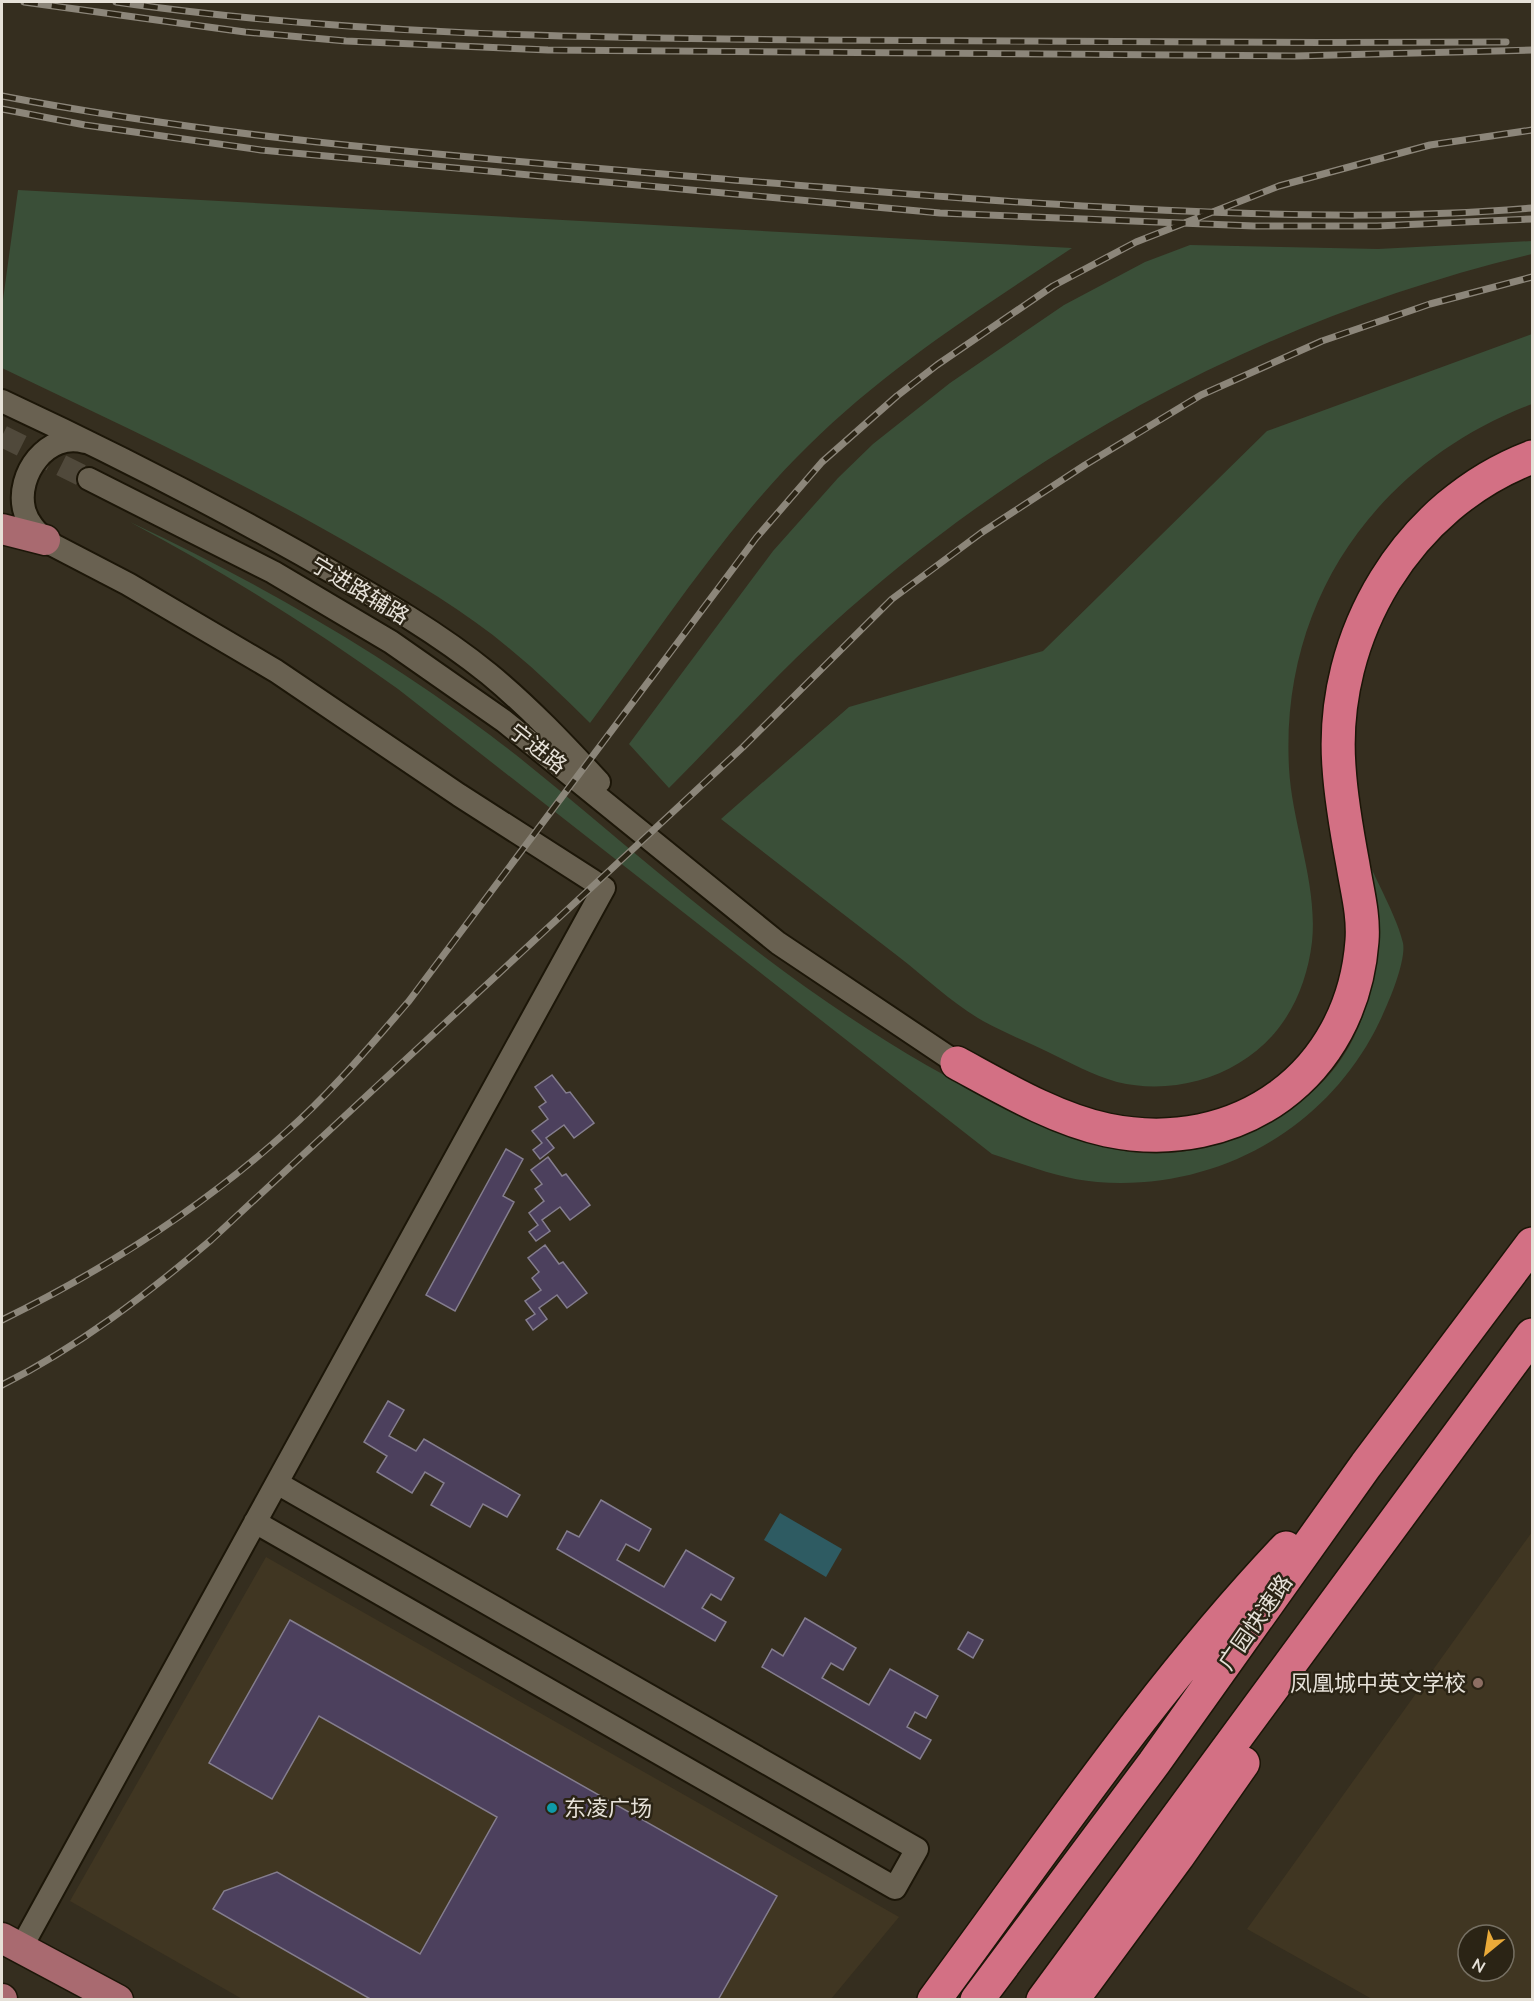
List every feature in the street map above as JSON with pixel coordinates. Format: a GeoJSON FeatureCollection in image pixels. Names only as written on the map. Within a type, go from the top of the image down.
{"type":"FeatureCollection","features":[{"type":"Feature","properties":{"kind":"highway"},"geometry":{"type":"LineString","coordinates":[[957,1063],[1069,1118],[1104,1130],[1141,1136],[1187,1134],[1214,1129],[1249,1116],[1280,1097],[1308,1073],[1330,1043],[1347,1011],[1358,975],[1362,939],[1361,902],[1339,767],[1345,678],[1357,635],[1376,595],[1394,566],[1430,524],[1464,495],[1494,476],[1533,457]]}},
{"type":"Feature","properties":{"kind":"highway","name":"广园快速路"},"geometry":{"type":"LineString","coordinates":[[977,2000],[1154,1763],[1366,1465],[1533,1244]]}},
{"type":"Feature","properties":{"kind":"highway"},"geometry":{"type":"LineString","coordinates":[[1043,2000],[1533,1335]]}},
{"type":"Feature","properties":{"kind":"highway"},"geometry":{"type":"LineString","coordinates":[[1072,2000],[1179,1856],[1264,1732],[1466,1425]]}},
{"type":"Feature","properties":{"kind":"highway"},"geometry":{"type":"LineString","coordinates":[[934,2000],[1121,1747],[1227,1610],[1366,1465]]}},
{"type":"Feature","properties":{"kind":"main road"},"geometry":{"type":"LineString","coordinates":[[2,529],[45,540]]}},
{"type":"Feature","properties":{"kind":"main road"},"geometry":{"type":"LineString","coordinates":[[11,1943],[118,2000]]}},
{"type":"Feature","properties":{"kind":"street","name":"宁进路辅路"},"geometry":{"type":"LineString","coordinates":[[2,400],[95,445],[266,535],[442,639],[532,711],[665,854]]}},
{"type":"Feature","properties":{"kind":"street"},"geometry":{"type":"LineString","coordinates":[[45,540],[32,527],[24,510],[23,492],[27,474],[37,458],[51,446],[65,441],[79,440],[95,445]]}},
{"type":"Feature","properties":{"kind":"street","name":"宁进路"},"geometry":{"type":"LineString","coordinates":[[88,479],[273,572],[391,642],[504,721],[665,854],[797,957],[957,1063]]}},
{"type":"Feature","properties":{"kind":"street"},"geometry":{"type":"LineString","coordinates":[[2,519],[128,584],[276,671],[459,795],[604,888],[277,1483],[11,1943]]}},
{"type":"Feature","properties":{"kind":"street"},"geometry":{"type":"LineString","coordinates":[[255,1522],[896,1888],[917,1849],[277,1483]]}},
{"type":"Feature","properties":{"kind":"shaded area","name":"凤凰城中英文学校"},"geometry":{"type":"Polygon","coordinates":[[[1532,1532],[1532,1999],[1372,1999],[1247,1929],[1532,1532]]]}},
{"type":"Feature","properties":{"kind":"shaded area","name":"东凌广场"},"geometry":{"type":"Polygon","coordinates":[[[266,1557],[899,1917],[831,1999],[244,2000],[70,1901],[266,1557]]]}},
{"type":"Feature","properties":{"kind":"green space"},"geometry":{"type":"Polygon","coordinates":[[[18,190],[1072,248],[902,365],[808,446],[778,477],[721,544],[590,723],[541,676],[493,635],[457,609],[400,574],[318,526],[229,479],[2,368],[2,307],[18,190]]]}},
{"type":"Feature","properties":{"kind":"green space"},"geometry":{"type":"Polygon","coordinates":[[[1532,241],[1532,254],[1435,280],[1340,313],[1248,351],[1158,396],[1071,446],[987,501],[906,561],[809,645],[669,788],[629,744],[773,551],[838,478],[873,444],[950,383],[1064,305],[1145,262],[1190,245],[1378,249],[1532,241]]]}},
{"type":"Feature","properties":{"kind":"green space"},"geometry":{"type":"Polygon","coordinates":[[[1532,334],[1532,404],[1477,430],[1427,462],[1385,501],[1349,545],[1321,595],[1301,649],[1291,707],[1289,768],[1291,789],[1308,876],[1313,920],[1309,960],[1290,1012],[1268,1040],[1239,1063],[1211,1077],[1164,1086],[1117,1082],[1081,1068],[991,1025],[961,1007],[721,819],[849,707],[1043,651],[1267,431],[1532,334]]]}},
{"type":"Feature","properties":{"kind":"green space"},"geometry":{"type":"Polygon","coordinates":[[[130,522],[224,569],[316,620],[448,704],[532,768],[738,937],[869,1030],[961,1084],[1057,1130],[1089,1142],[1140,1153],[1188,1151],[1210,1146],[1254,1130],[1294,1106],[1313,1091],[1334,1068],[1351,1043],[1363,1015],[1371,985],[1376,955],[1376,924],[1369,863],[1393,914],[1403,943],[1401,964],[1393,991],[1371,1038],[1348,1073],[1321,1103],[1290,1129],[1255,1150],[1218,1166],[1179,1177],[1139,1182],[1097,1182],[1057,1175],[992,1154],[398,689],[267,601],[130,522]]]}},
{"type":"Feature","properties":{"kind":"water"},"geometry":{"type":"Polygon","coordinates":[[[780,1513],[842,1549],[826,1577],[764,1540],[780,1513]]]}},
{"type":"Feature","properties":{"kind":"building"},"geometry":{"type":"Polygon","coordinates":[[[552,1075],[566,1093],[570,1092],[594,1123],[574,1138],[564,1125],[546,1138],[554,1148],[540,1159],[533,1150],[542,1143],[532,1131],[548,1119],[539,1107],[546,1102],[535,1087],[552,1075]]]}},
{"type":"Feature","properties":{"kind":"building"},"geometry":{"type":"Polygon","coordinates":[[[506,1149],[523,1159],[503,1196],[514,1202],[455,1311],[426,1295],[506,1149]]]}},
{"type":"Feature","properties":{"kind":"building"},"geometry":{"type":"Polygon","coordinates":[[[548,1157],[562,1176],[566,1174],[590,1205],[570,1220],[560,1207],[542,1220],[550,1231],[536,1241],[529,1232],[538,1225],[529,1213],[544,1201],[535,1189],[542,1184],[531,1170],[548,1157]]]}},
{"type":"Feature","properties":{"kind":"building"},"geometry":{"type":"Polygon","coordinates":[[[545,1245],[559,1264],[563,1262],[587,1293],[567,1308],[557,1295],[539,1308],[547,1319],[533,1330],[526,1320],[535,1314],[525,1301],[541,1290],[532,1278],[539,1272],[528,1258],[545,1245]]]}},
{"type":"Feature","properties":{"kind":"building"},"geometry":{"type":"Polygon","coordinates":[[[388,1401],[404,1410],[389,1436],[416,1451],[424,1439],[520,1495],[507,1517],[483,1504],[470,1527],[431,1505],[444,1483],[425,1472],[412,1493],[377,1472],[387,1456],[364,1442],[388,1401]]]}},
{"type":"Feature","properties":{"kind":"building"},"geometry":{"type":"Polygon","coordinates":[[[601,1500],[651,1529],[639,1551],[626,1544],[617,1560],[664,1587],[686,1550],[734,1578],[721,1600],[711,1594],[702,1608],[726,1622],[715,1641],[557,1549],[567,1531],[579,1537],[601,1500]]]}},
{"type":"Feature","properties":{"kind":"building"},"geometry":{"type":"Polygon","coordinates":[[[805,1618],[856,1648],[843,1670],[831,1663],[822,1678],[869,1705],[890,1669],[938,1696],[926,1718],[915,1712],[907,1727],[931,1740],[920,1759],[762,1667],[772,1649],[783,1656],[805,1618]]]}},
{"type":"Feature","properties":{"kind":"building","name":"东凌广场"},"geometry":{"type":"Polygon","coordinates":[[[290,1620],[777,1896],[718,2000],[372,2000],[213,1909],[224,1891],[277,1872],[420,1954],[497,1817],[319,1716],[272,1799],[209,1763],[290,1620]]]}},
{"type":"Feature","properties":{"kind":"building"},"geometry":{"type":"Polygon","coordinates":[[[968,1632],[983,1640],[973,1658],[958,1649],[968,1632]]]}},
{"type":"Feature","properties":{"kind":"tunnel"},"geometry":{"type":"LineString","coordinates":[[2,436],[89,479]]}},
{"type":"Feature","properties":{"kind":"railway"},"geometry":{"type":"LineString","coordinates":[[24,2],[245,32],[346,41],[548,50],[1295,56],[1532,50]]}},
{"type":"Feature","properties":{"kind":"railway"},"geometry":{"type":"LineString","coordinates":[[116,2],[290,22],[551,36],[986,41],[1506,42]]}},
{"type":"Feature","properties":{"kind":"railway"},"geometry":{"type":"LineString","coordinates":[[2,96],[187,126],[373,148],[965,198],[1228,213],[1315,215],[1402,215],[1532,208]]}},
{"type":"Feature","properties":{"kind":"railway"},"geometry":{"type":"LineString","coordinates":[[2,109],[85,125],[261,150],[940,213],[1254,226],[1377,226],[1532,219]]}},
{"type":"Feature","properties":{"kind":"railway"},"geometry":{"type":"LineString","coordinates":[[2,1320],[77,1281],[185,1213],[252,1161],[302,1118],[334,1086],[409,1001],[756,538],[822,462],[897,396],[937,365],[1053,286],[1136,242],[1279,186],[1430,145],[1532,130]]}},
{"type":"Feature","properties":{"kind":"railway"},"geometry":{"type":"LineString","coordinates":[[2,1385],[58,1354],[111,1319],[211,1240],[743,747],[892,599],[981,533],[1085,465],[1201,395],[1322,341],[1430,304],[1532,277]]}},
{"type":"Feature","properties":{"kind":"place","name":"凤凰城中英文学校"},"geometry":{"type":"Point","coordinates":[1478,1683]}},
{"type":"Feature","properties":{"kind":"place","name":"东凌广场"},"geometry":{"type":"Point","coordinates":[552,1808]}}]}
